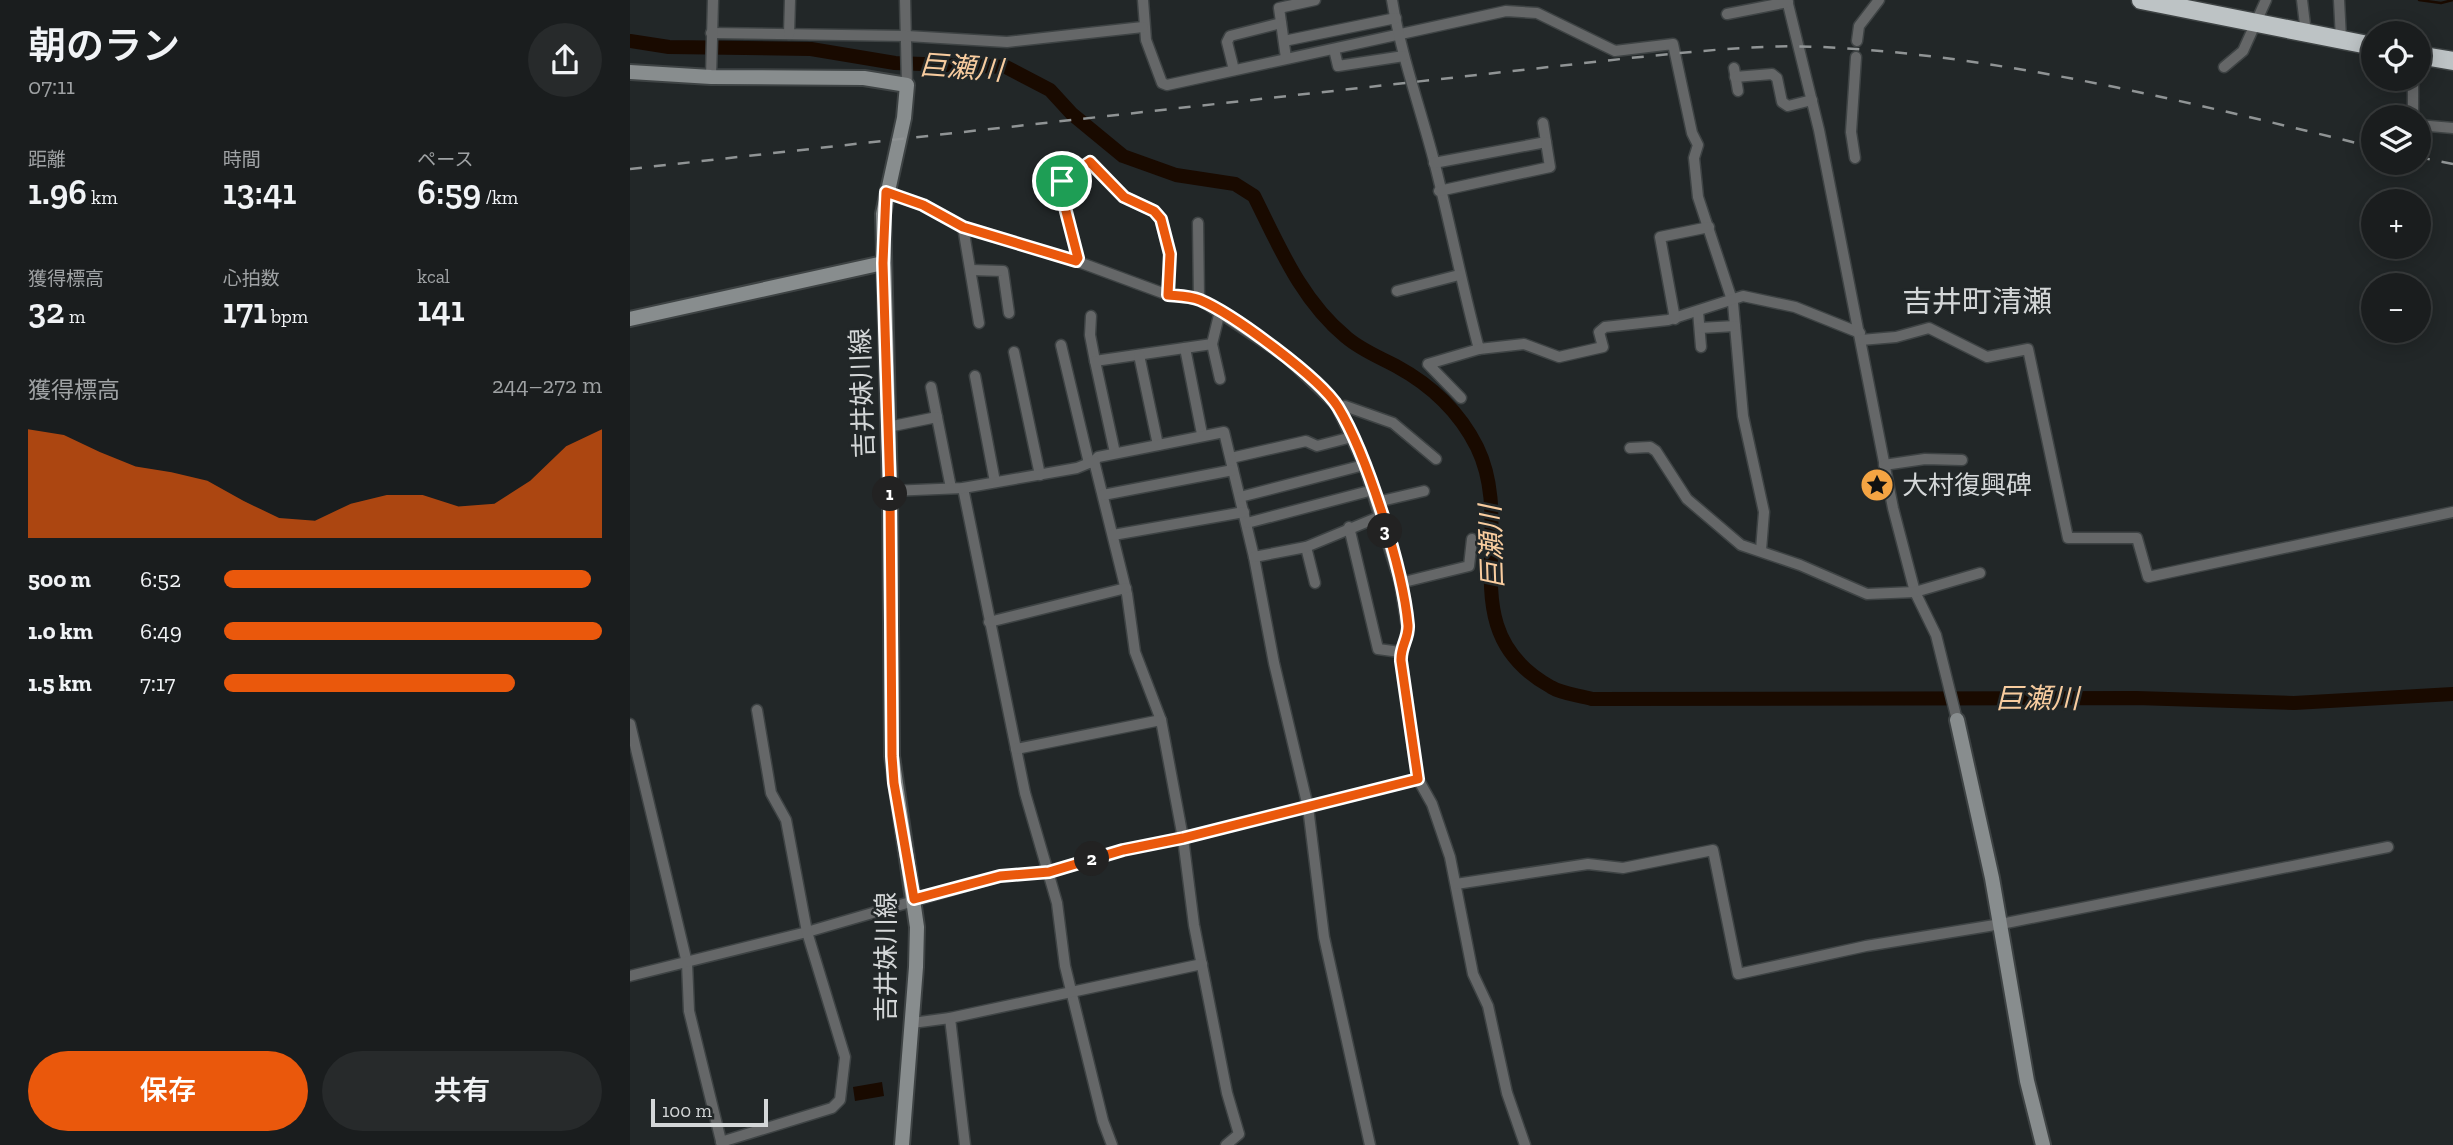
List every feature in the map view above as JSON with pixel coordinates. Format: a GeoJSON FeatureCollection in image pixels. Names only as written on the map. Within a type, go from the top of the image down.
{"type":"FeatureCollection","features":[{"type":"Feature","properties":{"kind":"highway"},"geometry":{"type":"LineString","coordinates":[[2141,0],[2361,43]]}},
{"type":"Feature","properties":{"kind":"highway"},"geometry":{"type":"LineString","coordinates":[[2431,57],[2453,61]]}},
{"type":"Feature","properties":{"kind":"main road"},"geometry":{"type":"LineString","coordinates":[[630,72],[864,78],[907,82]]}},
{"type":"Feature","properties":{"kind":"main road","name":"吉井妹川線"},"geometry":{"type":"LineString","coordinates":[[902,1145],[916,967],[914,899],[894,783],[892,756],[890,491],[883,263],[886,192],[904,118],[907,82]]}},
{"type":"Feature","properties":{"kind":"main road"},"geometry":{"type":"LineString","coordinates":[[630,319],[883,263]]}},
{"type":"Feature","properties":{"kind":"main road"},"geometry":{"type":"LineString","coordinates":[[1956,720],[2001,924],[2026,1081],[2043,1145]]}},
{"type":"Feature","properties":{"kind":"street"},"geometry":{"type":"LineString","coordinates":[[711,75],[713,0]]}},
{"type":"Feature","properties":{"kind":"street"},"geometry":{"type":"LineString","coordinates":[[789,34],[790,0]]}},
{"type":"Feature","properties":{"kind":"street"},"geometry":{"type":"LineString","coordinates":[[905,0],[907,82]]}},
{"type":"Feature","properties":{"kind":"street"},"geometry":{"type":"LineString","coordinates":[[1143,0],[1143,27],[1162,83],[1167,85],[1399,36],[1487,14],[1523,10],[1537,13],[1615,51],[1673,44],[1692,132],[1698,145],[1694,158],[1695,183],[1735,297],[1743,416],[1764,512],[1761,550]]}},
{"type":"Feature","properties":{"kind":"street"},"geometry":{"type":"LineString","coordinates":[[1286,58],[1276,4],[1315,0]]}},
{"type":"Feature","properties":{"kind":"street"},"geometry":{"type":"LineString","coordinates":[[1392,0],[1479,349]]}},
{"type":"Feature","properties":{"kind":"street"},"geometry":{"type":"LineString","coordinates":[[1857,41],[1859,26],[1879,0]]}},
{"type":"Feature","properties":{"kind":"street"},"geometry":{"type":"LineString","coordinates":[[2224,66],[2243,51],[2266,0]]}},
{"type":"Feature","properties":{"kind":"street"},"geometry":{"type":"LineString","coordinates":[[2302,0],[2306,33]]}},
{"type":"Feature","properties":{"kind":"street"},"geometry":{"type":"LineString","coordinates":[[2339,0],[2341,39]]}},
{"type":"Feature","properties":{"kind":"street"},"geometry":{"type":"LineString","coordinates":[[1727,14],[1788,1],[1812,100],[1884,465],[1915,592],[1937,635],[1956,720]]}},
{"type":"Feature","properties":{"kind":"street"},"geometry":{"type":"LineString","coordinates":[[1284,41],[1396,18]]}},
{"type":"Feature","properties":{"kind":"street"},"geometry":{"type":"LineString","coordinates":[[1234,70],[1227,42],[1230,36],[1281,23]]}},
{"type":"Feature","properties":{"kind":"street"},"geometry":{"type":"LineString","coordinates":[[711,34],[789,34],[1007,42],[1143,27]]}},
{"type":"Feature","properties":{"kind":"street"},"geometry":{"type":"LineString","coordinates":[[1334,49],[1338,66],[1404,56]]}},
{"type":"Feature","properties":{"kind":"street"},"geometry":{"type":"LineString","coordinates":[[1855,158],[1851,132],[1856,57]]}},
{"type":"Feature","properties":{"kind":"street"},"geometry":{"type":"LineString","coordinates":[[1738,91],[1735,72],[1772,74],[1777,78],[1782,102],[1788,106],[1812,100]]}},
{"type":"Feature","properties":{"kind":"street"},"geometry":{"type":"LineString","coordinates":[[1439,191],[1550,167],[1543,123]]}},
{"type":"Feature","properties":{"kind":"street"},"geometry":{"type":"LineString","coordinates":[[2431,126],[2453,128]]}},
{"type":"Feature","properties":{"kind":"street"},"geometry":{"type":"LineString","coordinates":[[1434,163],[1546,142]]}},
{"type":"Feature","properties":{"kind":"street"},"geometry":{"type":"LineString","coordinates":[[1076,261],[1078,258],[1060,188],[1062,181],[1090,162],[1124,197],[1154,211],[1161,219],[1170,254],[1168,295]]}},
{"type":"Feature","properties":{"kind":"street"},"geometry":{"type":"LineString","coordinates":[[886,192],[923,205],[963,227],[1076,261],[1168,295],[1199,299],[1286,357],[1339,409],[1373,490],[1400,583],[1408,634],[1401,652],[1418,779],[1440,823],[1456,884],[1473,974],[1488,1006],[1507,1093],[1525,1145]]}},
{"type":"Feature","properties":{"kind":"street"},"geometry":{"type":"LineString","coordinates":[[1198,223],[1199,299]]}},
{"type":"Feature","properties":{"kind":"street"},"geometry":{"type":"LineString","coordinates":[[963,227],[979,323]]}},
{"type":"Feature","properties":{"kind":"street"},"geometry":{"type":"LineString","coordinates":[[1675,319],[1660,237],[1709,227]]}},
{"type":"Feature","properties":{"kind":"street"},"geometry":{"type":"LineString","coordinates":[[971,270],[1003,271],[1009,313]]}},
{"type":"Feature","properties":{"kind":"street"},"geometry":{"type":"LineString","coordinates":[[1397,291],[1459,275]]}},
{"type":"Feature","properties":{"kind":"street"},"geometry":{"type":"LineString","coordinates":[[1461,398],[1428,364],[1479,349],[1524,344],[1559,357],[1603,347],[1600,332],[1605,327],[1675,319],[1735,297],[1795,307],[1860,337],[1896,337],[1929,328],[1987,357],[2028,349],[2068,538],[2137,538],[2148,577],[2453,512]]}},
{"type":"Feature","properties":{"kind":"street"},"geometry":{"type":"LineString","coordinates":[[1699,311],[1701,347]]}},
{"type":"Feature","properties":{"kind":"street"},"geometry":{"type":"LineString","coordinates":[[1220,312],[1212,344],[1220,379]]}},
{"type":"Feature","properties":{"kind":"street"},"geometry":{"type":"LineString","coordinates":[[1091,316],[1090,335],[1115,453]]}},
{"type":"Feature","properties":{"kind":"street"},"geometry":{"type":"LineString","coordinates":[[1700,328],[1735,326]]}},
{"type":"Feature","properties":{"kind":"street"},"geometry":{"type":"LineString","coordinates":[[1095,362],[1212,344]]}},
{"type":"Feature","properties":{"kind":"street"},"geometry":{"type":"LineString","coordinates":[[1061,345],[1114,535],[1126,588],[1135,652],[1161,720],[1183,838],[1194,925],[1227,1093],[1240,1140],[1226,1145]]}},
{"type":"Feature","properties":{"kind":"street"},"geometry":{"type":"LineString","coordinates":[[1185,348],[1202,434]]}},
{"type":"Feature","properties":{"kind":"street"},"geometry":{"type":"LineString","coordinates":[[1014,352],[1040,475]]}},
{"type":"Feature","properties":{"kind":"street"},"geometry":{"type":"LineString","coordinates":[[1139,355],[1158,445]]}},
{"type":"Feature","properties":{"kind":"street"},"geometry":{"type":"LineString","coordinates":[[975,376],[995,482]]}},
{"type":"Feature","properties":{"kind":"street"},"geometry":{"type":"LineString","coordinates":[[931,387],[951,488]]}},
{"type":"Feature","properties":{"kind":"street"},"geometry":{"type":"LineString","coordinates":[[1339,409],[1345,406],[1393,423],[1436,459]]}},
{"type":"Feature","properties":{"kind":"street"},"geometry":{"type":"LineString","coordinates":[[888,427],[937,417]]}},
{"type":"Feature","properties":{"kind":"street"},"geometry":{"type":"LineString","coordinates":[[890,491],[963,488],[1040,475],[1092,462],[1115,453],[1202,434],[1224,432],[1247,523],[1273,663],[1308,807],[1324,937],[1370,1145]]}},
{"type":"Feature","properties":{"kind":"street"},"geometry":{"type":"LineString","coordinates":[[1231,458],[1306,441],[1317,446],[1352,437]]}},
{"type":"Feature","properties":{"kind":"street"},"geometry":{"type":"LineString","coordinates":[[1630,448],[1650,447],[1656,451],[1666,462],[1680,491],[1703,516],[1741,545],[1761,550],[1867,594],[1915,592],[1980,573]]}},
{"type":"Feature","properties":{"kind":"street"},"geometry":{"type":"LineString","coordinates":[[1884,465],[1925,459],[1962,460]]}},
{"type":"Feature","properties":{"kind":"street"},"geometry":{"type":"LineString","coordinates":[[1240,497],[1364,465]]}},
{"type":"Feature","properties":{"kind":"street"},"geometry":{"type":"LineString","coordinates":[[1103,495],[1233,470]]}},
{"type":"Feature","properties":{"kind":"street"},"geometry":{"type":"LineString","coordinates":[[963,488],[1025,793],[1049,872],[1071,992],[1102,1121],[1112,1145]]}},
{"type":"Feature","properties":{"kind":"street"},"geometry":{"type":"LineString","coordinates":[[1247,523],[1373,490]]}},
{"type":"Feature","properties":{"kind":"street"},"geometry":{"type":"LineString","coordinates":[[1377,502],[1424,491]]}},
{"type":"Feature","properties":{"kind":"street"},"geometry":{"type":"LineString","coordinates":[[1114,535],[1244,512]]}},
{"type":"Feature","properties":{"kind":"street"},"geometry":{"type":"LineString","coordinates":[[1254,557],[1306,547],[1381,516]]}},
{"type":"Feature","properties":{"kind":"street"},"geometry":{"type":"LineString","coordinates":[[1349,527],[1378,649],[1401,652]]}},
{"type":"Feature","properties":{"kind":"street"},"geometry":{"type":"LineString","coordinates":[[1400,583],[1469,566],[1472,539]]}},
{"type":"Feature","properties":{"kind":"street"},"geometry":{"type":"LineString","coordinates":[[1306,547],[1315,583]]}},
{"type":"Feature","properties":{"kind":"street"},"geometry":{"type":"LineString","coordinates":[[989,622],[1126,588]]}},
{"type":"Feature","properties":{"kind":"street"},"geometry":{"type":"LineString","coordinates":[[630,724],[687,963],[690,1011],[721,1144],[832,1108],[840,1100],[845,1057],[807,932],[786,820],[771,793],[757,710]]}},
{"type":"Feature","properties":{"kind":"street"},"geometry":{"type":"LineString","coordinates":[[1016,749],[1161,720]]}},
{"type":"Feature","properties":{"kind":"street"},"geometry":{"type":"LineString","coordinates":[[630,976],[807,932],[1000,876],[1049,872],[1123,850],[1183,838],[1418,779]]}},
{"type":"Feature","properties":{"kind":"street"},"geometry":{"type":"LineString","coordinates":[[1456,884],[1588,864],[1623,868],[1713,850],[1738,974],[1871,945],[2001,924],[2388,847]]}},
{"type":"Feature","properties":{"kind":"street"},"geometry":{"type":"LineString","coordinates":[[912,1023],[950,1018],[1202,964]]}},
{"type":"Feature","properties":{"kind":"street"},"geometry":{"type":"LineString","coordinates":[[950,1018],[965,1145]]}},
{"type":"Feature","properties":{"kind":"shaded area"},"geometry":{"type":"Polygon","coordinates":[[[882,1082],[884,1096],[855,1101],[853,1087],[882,1082]]]}},
{"type":"Feature","properties":{"kind":"waterway"},"geometry":{"type":"LineString","coordinates":[[2419,0],[2441,3],[2453,0]]}},
{"type":"Feature","properties":{"kind":"waterway","name":"巨瀬川"},"geometry":{"type":"LineString","coordinates":[[630,41],[669,47],[811,49],[895,63],[1006,67],[1050,90],[1072,114],[1123,156],[1176,175],[1235,184],[1254,196],[1292,271],[1330,322],[1358,346],[1409,373],[1432,390],[1453,411],[1470,434],[1488,479],[1493,608],[1502,637],[1520,664],[1560,691],[1592,699],[2136,698],[2294,703],[2453,694]]}},
{"type":"Feature","properties":{"kind":"railway"},"geometry":{"type":"LineString","coordinates":[[630,169],[1630,58],[1773,47],[1890,52],[2029,71],[2238,114],[2361,144]]}},
{"type":"Feature","properties":{"kind":"railway"},"geometry":{"type":"LineString","coordinates":[[2431,160],[2453,164]]}},
{"type":"Feature","properties":{"kind":"place","name":"大村復興碑"},"geometry":{"type":"Point","coordinates":[1877,485]}},
{"type":"Feature","properties":{"kind":"district","name":"吉井町清瀬"},"geometry":{"type":"Point","coordinates":[1977,302]}},
{"type":"Feature","properties":{"kind":"route"},"geometry":{"type":"LineString","coordinates":[[1090,162],[1124,197],[1154,211],[1161,219],[1168,240],[1168,295],[1199,299],[1265,341],[1322,390],[1339,409],[1373,490],[1400,583],[1408,634],[1402,646],[1401,661],[1418,779],[1183,838],[1123,850],[1049,872],[1000,876],[914,899],[894,783],[892,756],[890,491],[883,263],[886,192],[923,205],[963,227],[1076,261],[1078,258],[1060,188],[1062,181],[1090,162]]}}]}
